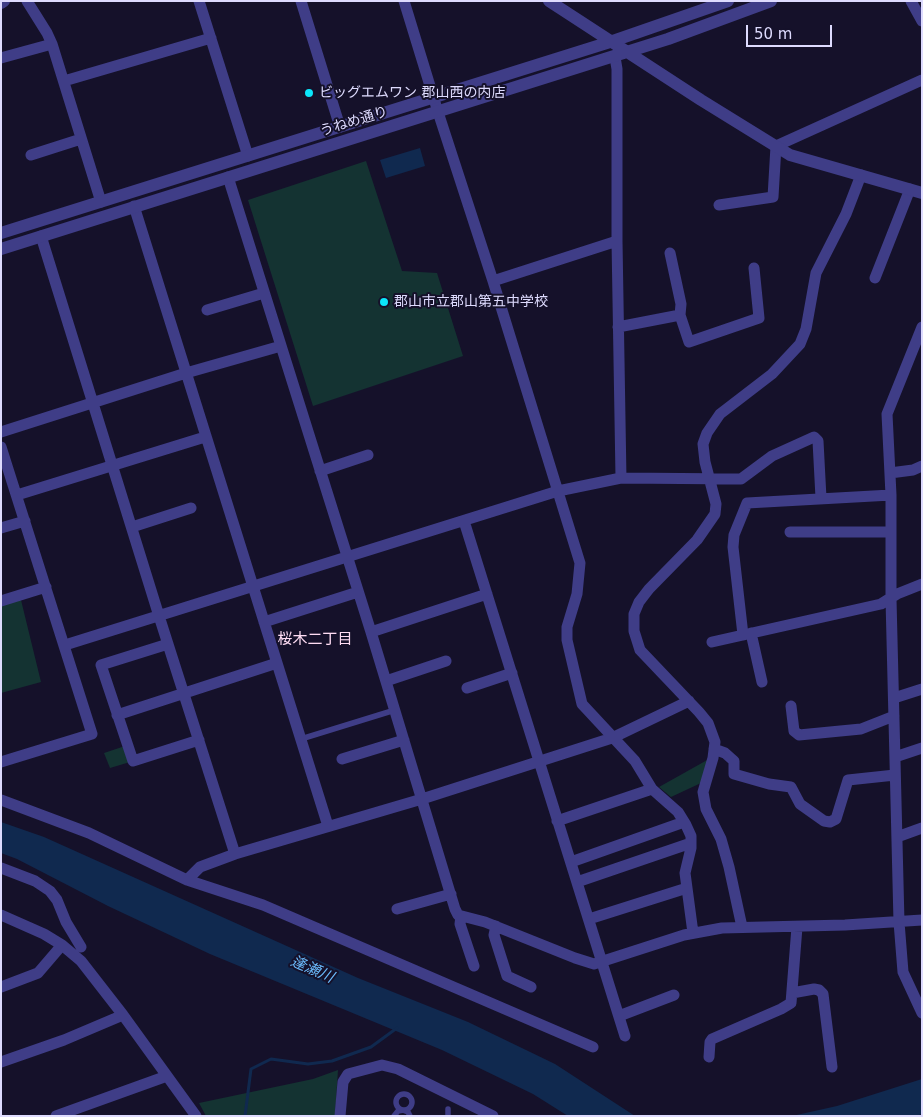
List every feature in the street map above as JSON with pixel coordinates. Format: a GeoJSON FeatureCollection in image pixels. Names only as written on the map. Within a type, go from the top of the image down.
{"type":"FeatureCollection","features":[{"type":"Feature","properties":{"kind":"street"},"geometry":{"type":"LineString","coordinates":[[26,1],[52,44],[101,202]]}},
{"type":"Feature","properties":{"kind":"street"},"geometry":{"type":"LineString","coordinates":[[199,1],[248,156]]}},
{"type":"Feature","properties":{"kind":"street"},"geometry":{"type":"LineString","coordinates":[[301,1],[340,127]]}},
{"type":"Feature","properties":{"kind":"street"},"geometry":{"type":"LineString","coordinates":[[404,1],[433,97],[493,280],[580,563],[577,594],[567,627],[567,640],[582,704],[637,764],[652,789],[678,812],[691,836],[685,873],[693,933]]}},
{"type":"Feature","properties":{"kind":"street"},"geometry":{"type":"LineString","coordinates":[[549,1],[610,42],[629,52],[790,155],[919,191],[875,278]]}},
{"type":"Feature","properties":{"kind":"street","name":"うねめ通り"},"geometry":{"type":"LineString","coordinates":[[1,233],[610,42],[728,1]]}},
{"type":"Feature","properties":{"kind":"street","name":"うねめ通り"},"geometry":{"type":"LineString","coordinates":[[1,249],[615,57],[718,22],[771,1]]}},
{"type":"Feature","properties":{"kind":"street"},"geometry":{"type":"LineString","coordinates":[[914,2],[922,21]]}},
{"type":"Feature","properties":{"kind":"street"},"geometry":{"type":"LineString","coordinates":[[64,81],[211,38]]}},
{"type":"Feature","properties":{"kind":"street"},"geometry":{"type":"LineString","coordinates":[[1,58],[52,44]]}},
{"type":"Feature","properties":{"kind":"street"},"geometry":{"type":"LineString","coordinates":[[615,57],[617,69],[617,241],[621,478]]}},
{"type":"Feature","properties":{"kind":"street"},"geometry":{"type":"LineString","coordinates":[[776,146],[922,80]]}},
{"type":"Feature","properties":{"kind":"street"},"geometry":{"type":"LineString","coordinates":[[31,155],[82,139]]}},
{"type":"Feature","properties":{"kind":"street"},"geometry":{"type":"LineString","coordinates":[[719,205],[773,197],[776,146]]}},
{"type":"Feature","properties":{"kind":"street"},"geometry":{"type":"LineString","coordinates":[[742,927],[721,839],[706,809],[703,792],[713,758],[715,742],[708,723],[640,650],[634,631],[634,614],[639,602],[649,589],[697,540],[715,514],[716,504],[709,479],[703,444],[707,433],[720,414],[772,374],[800,344],[806,329],[816,273],[846,214],[860,176]]}},
{"type":"Feature","properties":{"kind":"street"},"geometry":{"type":"LineString","coordinates":[[228,177],[371,632],[456,912],[461,916],[477,919],[496,926],[591,964],[693,933],[722,928],[797,927],[922,920]]}},
{"type":"Feature","properties":{"kind":"street"},"geometry":{"type":"LineString","coordinates":[[134,206],[328,826]]}},
{"type":"Feature","properties":{"kind":"street"},"geometry":{"type":"LineString","coordinates":[[41,236],[235,854]]}},
{"type":"Feature","properties":{"kind":"street"},"geometry":{"type":"LineString","coordinates":[[493,280],[617,241]]}},
{"type":"Feature","properties":{"kind":"street"},"geometry":{"type":"LineString","coordinates":[[670,253],[681,304],[680,315],[689,342],[759,318],[754,268]]}},
{"type":"Feature","properties":{"kind":"street"},"geometry":{"type":"LineString","coordinates":[[208,310],[264,293]]}},
{"type":"Feature","properties":{"kind":"street"},"geometry":{"type":"LineString","coordinates":[[618,327],[680,315]]}},
{"type":"Feature","properties":{"kind":"street"},"geometry":{"type":"LineString","coordinates":[[922,327],[918,345],[887,414],[891,495],[891,599],[899,922],[903,972],[922,1013]]}},
{"type":"Feature","properties":{"kind":"street"},"geometry":{"type":"LineString","coordinates":[[1,432],[186,373],[281,346]]}},
{"type":"Feature","properties":{"kind":"street"},"geometry":{"type":"LineString","coordinates":[[65,645],[558,491],[621,478],[741,479],[772,456],[814,436],[818,442],[821,498]]}},
{"type":"Feature","properties":{"kind":"street"},"geometry":{"type":"LineString","coordinates":[[17,495],[205,437]]}},
{"type":"Feature","properties":{"kind":"street"},"geometry":{"type":"LineString","coordinates":[[1,447],[92,734],[1,762]]}},
{"type":"Feature","properties":{"kind":"street"},"geometry":{"type":"LineString","coordinates":[[320,471],[368,456]]}},
{"type":"Feature","properties":{"kind":"street"},"geometry":{"type":"LineString","coordinates":[[890,472],[913,470],[922,466]]}},
{"type":"Feature","properties":{"kind":"street"},"geometry":{"type":"LineString","coordinates":[[762,682],[747,634],[733,547],[734,535],[747,503],[891,495]]}},
{"type":"Feature","properties":{"kind":"street"},"geometry":{"type":"LineString","coordinates":[[132,527],[191,508]]}},
{"type":"Feature","properties":{"kind":"street"},"geometry":{"type":"LineString","coordinates":[[1,528],[25,520]]}},
{"type":"Feature","properties":{"kind":"street"},"geometry":{"type":"LineString","coordinates":[[464,521],[625,1036]]}},
{"type":"Feature","properties":{"kind":"street"},"geometry":{"type":"LineString","coordinates":[[790,532],[891,532]]}},
{"type":"Feature","properties":{"kind":"street"},"geometry":{"type":"LineString","coordinates":[[712,642],[882,604],[897,594],[922,584]]}},
{"type":"Feature","properties":{"kind":"street"},"geometry":{"type":"LineString","coordinates":[[1,601],[46,587]]}},
{"type":"Feature","properties":{"kind":"street"},"geometry":{"type":"LineString","coordinates":[[264,622],[358,592]]}},
{"type":"Feature","properties":{"kind":"street"},"geometry":{"type":"LineString","coordinates":[[371,632],[487,594]]}},
{"type":"Feature","properties":{"kind":"street"},"geometry":{"type":"LineString","coordinates":[[168,644],[101,665],[133,761],[198,740]]}},
{"type":"Feature","properties":{"kind":"street"},"geometry":{"type":"LineString","coordinates":[[386,681],[446,660]]}},
{"type":"Feature","properties":{"kind":"street"},"geometry":{"type":"LineString","coordinates":[[118,715],[277,663]]}},
{"type":"Feature","properties":{"kind":"street"},"geometry":{"type":"LineString","coordinates":[[467,688],[512,673]]}},
{"type":"Feature","properties":{"kind":"street"},"geometry":{"type":"LineString","coordinates":[[894,698],[922,689]]}},
{"type":"Feature","properties":{"kind":"street"},"geometry":{"type":"LineString","coordinates":[[187,880],[200,867],[235,854],[422,799],[612,738],[688,701]]}},
{"type":"Feature","properties":{"kind":"street"},"geometry":{"type":"LineString","coordinates":[[791,706],[794,731],[799,736],[861,730],[894,716]]}},
{"type":"Feature","properties":{"kind":"street"},"geometry":{"type":"LineString","coordinates":[[342,759],[404,740]]}},
{"type":"Feature","properties":{"kind":"street"},"geometry":{"type":"LineString","coordinates":[[895,757],[922,748]]}},
{"type":"Feature","properties":{"kind":"street"},"geometry":{"type":"LineString","coordinates":[[714,749],[725,753],[734,761],[734,774],[769,784],[791,787],[800,804],[824,821],[830,822],[836,819],[848,780],[895,775]]}},
{"type":"Feature","properties":{"kind":"street"},"geometry":{"type":"LineString","coordinates":[[557,821],[652,789]]}},
{"type":"Feature","properties":{"kind":"street"},"geometry":{"type":"LineString","coordinates":[[1,800],[89,833],[187,880],[263,905],[593,1047]]}},
{"type":"Feature","properties":{"kind":"street"},"geometry":{"type":"LineString","coordinates":[[571,862],[684,822]]}},
{"type":"Feature","properties":{"kind":"street"},"geometry":{"type":"LineString","coordinates":[[897,837],[922,828]]}},
{"type":"Feature","properties":{"kind":"street"},"geometry":{"type":"LineString","coordinates":[[577,882],[691,843]]}},
{"type":"Feature","properties":{"kind":"street"},"geometry":{"type":"LineString","coordinates":[[1,868],[34,881],[50,891],[57,900],[66,922],[81,947]]}},
{"type":"Feature","properties":{"kind":"street"},"geometry":{"type":"LineString","coordinates":[[589,919],[687,888]]}},
{"type":"Feature","properties":{"kind":"street"},"geometry":{"type":"LineString","coordinates":[[397,909],[451,894]]}},
{"type":"Feature","properties":{"kind":"street"},"geometry":{"type":"LineString","coordinates":[[1,915],[44,934],[62,945],[81,961],[123,1015],[196,1116]]}},
{"type":"Feature","properties":{"kind":"street"},"geometry":{"type":"LineString","coordinates":[[461,916],[460,924],[474,966]]}},
{"type":"Feature","properties":{"kind":"street"},"geometry":{"type":"LineString","coordinates":[[496,926],[494,935],[507,976],[531,986]]}},
{"type":"Feature","properties":{"kind":"street"},"geometry":{"type":"LineString","coordinates":[[709,1057],[712,1038],[791,1003],[797,927]]}},
{"type":"Feature","properties":{"kind":"street"},"geometry":{"type":"LineString","coordinates":[[1,987],[38,973],[62,945]]}},
{"type":"Feature","properties":{"kind":"street"},"geometry":{"type":"LineString","coordinates":[[792,993],[814,989],[819,990],[823,994],[832,1068]]}},
{"type":"Feature","properties":{"kind":"street"},"geometry":{"type":"LineString","coordinates":[[619,1016],[674,995]]}},
{"type":"Feature","properties":{"kind":"street"},"geometry":{"type":"LineString","coordinates":[[1,1062],[72,1037],[123,1015]]}},
{"type":"Feature","properties":{"kind":"street"},"geometry":{"type":"LineString","coordinates":[[340,1116],[343,1082],[348,1074],[382,1065],[398,1069],[493,1116]]}},
{"type":"Feature","properties":{"kind":"street"},"geometry":{"type":"LineString","coordinates":[[56,1116],[167,1076]]}},
{"type":"Feature","properties":{"kind":"lane"},"geometry":{"type":"LineString","coordinates":[[301,739],[395,710]]}},
{"type":"Feature","properties":{"kind":"lane"},"geometry":{"type":"LineString","coordinates":[[394,1116],[398,1111],[403,1110],[408,1112],[410,1116]]}},
{"type":"Feature","properties":{"kind":"green space"},"geometry":{"type":"Polygon","coordinates":[[[366,161],[402,271],[437,273],[463,356],[313,406],[248,200],[366,161]]]}},
{"type":"Feature","properties":{"kind":"green space"},"geometry":{"type":"Polygon","coordinates":[[[21,600],[41,682],[1,693],[1,605],[21,600]]]}},
{"type":"Feature","properties":{"kind":"green space"},"geometry":{"type":"Polygon","coordinates":[[[125,746],[130,762],[110,768],[104,753],[125,746]]]}},
{"type":"Feature","properties":{"kind":"green space"},"geometry":{"type":"Polygon","coordinates":[[[709,759],[701,783],[671,797],[659,787],[709,759]]]}},
{"type":"Feature","properties":{"kind":"green space"},"geometry":{"type":"Polygon","coordinates":[[[338,1070],[335,1116],[206,1116],[199,1103],[313,1079],[338,1070]]]}},
{"type":"Feature","properties":{"kind":"water"},"geometry":{"type":"Polygon","coordinates":[[[420,148],[425,166],[386,178],[380,160],[420,148]]]}},
{"type":"Feature","properties":{"kind":"water","name":"逢瀬川"},"geometry":{"type":"Polygon","coordinates":[[[1,822],[44,837],[358,978],[468,1022],[555,1064],[635,1116],[568,1116],[533,1094],[442,1050],[210,954],[108,906],[17,859],[1,853],[1,822]]]}},
{"type":"Feature","properties":{"kind":"water"},"geometry":{"type":"Polygon","coordinates":[[[922,1079],[922,1114],[916,1116],[792,1116],[837,1106],[922,1079]]]}},
{"type":"Feature","properties":{"kind":"waterway"},"geometry":{"type":"LineString","coordinates":[[245,1116],[251,1069],[271,1059],[308,1064],[332,1061],[371,1047],[397,1028]]}},
{"type":"Feature","properties":{"kind":"place","name":"ビッグエムワン 郡山西の内店"},"geometry":{"type":"Point","coordinates":[309,93]}},
{"type":"Feature","properties":{"kind":"place","name":"郡山市立郡山第五中学校"},"geometry":{"type":"Point","coordinates":[384,302]}},
{"type":"Feature","properties":{"kind":"district","name":"桜木二丁目"},"geometry":{"type":"Point","coordinates":[315,640]}}]}
